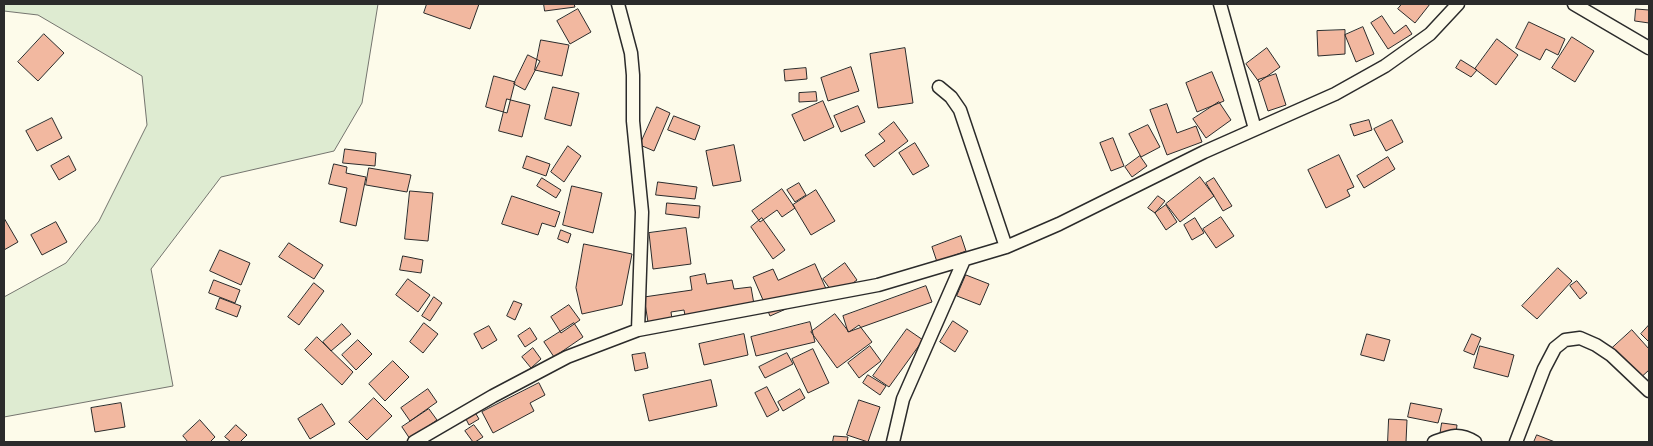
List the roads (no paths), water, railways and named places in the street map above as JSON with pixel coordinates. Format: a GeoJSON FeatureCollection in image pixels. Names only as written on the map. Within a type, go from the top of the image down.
{"type":"FeatureCollection","features":[{"type":"Feature","properties":{"kind":"street"},"geometry":{"type":"LineString","coordinates":[[618,4],[631,53],[633,121],[642,212],[638,330]]}},
{"type":"Feature","properties":{"kind":"street"},"geometry":{"type":"LineString","coordinates":[[1220,4],[1255,129]]}},
{"type":"Feature","properties":{"kind":"street"},"geometry":{"type":"LineString","coordinates":[[414,442],[493,396],[567,357],[638,330],[878,285],[1006,247],[1059,224],[1204,152],[1335,94],[1385,66],[1430,34],[1458,4]]}},
{"type":"Feature","properties":{"kind":"street"},"geometry":{"type":"LineString","coordinates":[[1574,4],[1649,48]]}},
{"type":"Feature","properties":{"kind":"street"},"geometry":{"type":"LineString","coordinates":[[939,87],[951,97],[960,110],[1006,247]]}},
{"type":"Feature","properties":{"kind":"street"},"geometry":{"type":"LineString","coordinates":[[893,442],[903,399],[964,260]]}},
{"type":"Feature","properties":{"kind":"street"},"geometry":{"type":"LineString","coordinates":[[1516,442],[1544,369],[1555,348],[1565,340],[1580,338],[1596,345],[1611,355],[1649,391]]}},
{"type":"Feature","properties":{"kind":"street"},"geometry":{"type":"LineString","coordinates":[[1434,442],[1450,436],[1465,436],[1475,442]]}}]}
